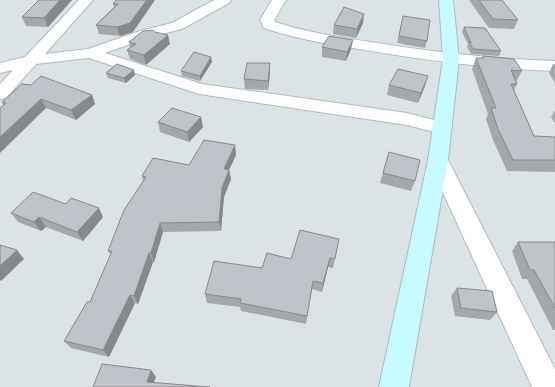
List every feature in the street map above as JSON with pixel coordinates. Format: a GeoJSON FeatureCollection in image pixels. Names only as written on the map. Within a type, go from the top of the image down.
{"type":"FeatureCollection","features":[{"type":"Feature","properties":{"kind":"street"},"geometry":{"type":"LineString","coordinates":[[0,94],[86,0]]}},
{"type":"Feature","properties":{"kind":"street"},"geometry":{"type":"LineString","coordinates":[[0,68],[32,60],[90,53],[145,34],[177,26],[224,0]]}},
{"type":"Feature","properties":{"kind":"street"},"geometry":{"type":"LineString","coordinates":[[279,0],[267,20],[269,25],[286,31],[451,59],[519,65],[555,66]]}},
{"type":"Feature","properties":{"kind":"street"},"geometry":{"type":"LineString","coordinates":[[394,387],[438,160],[451,59],[446,0]]}},
{"type":"Feature","properties":{"kind":"street"},"geometry":{"type":"LineString","coordinates":[[90,53],[199,89],[407,118],[442,128]]}},
{"type":"Feature","properties":{"kind":"street"},"geometry":{"type":"LineString","coordinates":[[438,160],[548,387]]}},
{"type":"Feature","properties":{"kind":"building"},"geometry":{"type":"Polygon","coordinates":[[[39,0],[60,0],[44,18],[22,17],[39,0]]]}},
{"type":"Feature","properties":{"kind":"building"},"geometry":{"type":"Polygon","coordinates":[[[116,0],[147,0],[130,23],[117,27],[96,25],[118,4],[113,4],[116,0]]]}},
{"type":"Feature","properties":{"kind":"building"},"geometry":{"type":"Polygon","coordinates":[[[479,0],[502,0],[518,20],[493,19],[479,0]]]}},
{"type":"Feature","properties":{"kind":"building"},"geometry":{"type":"Polygon","coordinates":[[[344,7],[364,14],[357,29],[334,25],[344,7]]]}},
{"type":"Feature","properties":{"kind":"building"},"geometry":{"type":"Polygon","coordinates":[[[403,16],[430,20],[427,41],[399,36],[403,16]]]}},
{"type":"Feature","properties":{"kind":"building"},"geometry":{"type":"Polygon","coordinates":[[[464,27],[485,28],[501,51],[473,49],[464,27]]]}},
{"type":"Feature","properties":{"kind":"building"},"geometry":{"type":"Polygon","coordinates":[[[153,30],[155,32],[168,35],[144,55],[127,50],[136,44],[129,42],[143,31],[153,30]]]}},
{"type":"Feature","properties":{"kind":"building"},"geometry":{"type":"Polygon","coordinates":[[[329,36],[353,40],[347,52],[322,47],[329,36]]]}},
{"type":"Feature","properties":{"kind":"building"},"geometry":{"type":"Polygon","coordinates":[[[194,52],[211,57],[200,76],[181,71],[194,52]]]}},
{"type":"Feature","properties":{"kind":"building"},"geometry":{"type":"Polygon","coordinates":[[[483,56],[514,59],[522,71],[511,70],[517,84],[511,84],[534,136],[555,137],[555,160],[513,160],[498,129],[491,108],[496,108],[476,58],[484,58],[483,56]]]}},
{"type":"Feature","properties":{"kind":"building"},"geometry":{"type":"Polygon","coordinates":[[[247,63],[270,63],[268,81],[244,79],[247,63]]]}},
{"type":"Feature","properties":{"kind":"building"},"geometry":{"type":"Polygon","coordinates":[[[117,64],[134,70],[124,78],[106,73],[117,64]]]}},
{"type":"Feature","properties":{"kind":"building"},"geometry":{"type":"Polygon","coordinates":[[[398,69],[428,76],[421,93],[389,85],[398,69]]]}},
{"type":"Feature","properties":{"kind":"building"},"geometry":{"type":"Polygon","coordinates":[[[41,76],[92,95],[71,110],[41,99],[0,137],[0,108],[6,103],[2,102],[22,84],[31,85],[41,76]]]}},
{"type":"Feature","properties":{"kind":"building"},"geometry":{"type":"Polygon","coordinates":[[[172,108],[201,117],[187,132],[158,122],[172,108]]]}},
{"type":"Feature","properties":{"kind":"building"},"geometry":{"type":"Polygon","coordinates":[[[204,140],[235,145],[224,169],[229,170],[222,188],[219,222],[160,223],[151,253],[149,253],[134,296],[130,295],[103,350],[64,341],[87,302],[90,302],[112,251],[108,251],[124,210],[146,177],[142,176],[153,158],[189,165],[204,140]]]}},
{"type":"Feature","properties":{"kind":"building"},"geometry":{"type":"Polygon","coordinates":[[[389,152],[420,160],[415,181],[383,173],[389,152]]]}},
{"type":"Feature","properties":{"kind":"building"},"geometry":{"type":"Polygon","coordinates":[[[33,192],[66,204],[71,198],[99,208],[77,232],[39,217],[34,222],[11,213],[33,192]]]}},
{"type":"Feature","properties":{"kind":"building"},"geometry":{"type":"Polygon","coordinates":[[[300,230],[339,239],[335,259],[330,258],[323,283],[313,281],[307,316],[240,303],[241,299],[205,294],[214,261],[262,268],[267,253],[291,259],[300,230]]]}},
{"type":"Feature","properties":{"kind":"building"},"geometry":{"type":"Polygon","coordinates":[[[518,242],[555,242],[555,308],[534,270],[530,270],[518,242]]]}},
{"type":"Feature","properties":{"kind":"building"},"geometry":{"type":"Polygon","coordinates":[[[0,245],[17,250],[0,266],[0,245]]]}},
{"type":"Feature","properties":{"kind":"building"},"geometry":{"type":"Polygon","coordinates":[[[457,288],[492,291],[497,312],[461,308],[457,288]]]}},
{"type":"Feature","properties":{"kind":"building"},"geometry":{"type":"Polygon","coordinates":[[[102,364],[151,370],[147,382],[210,387],[93,387],[102,364]]]}}]}
